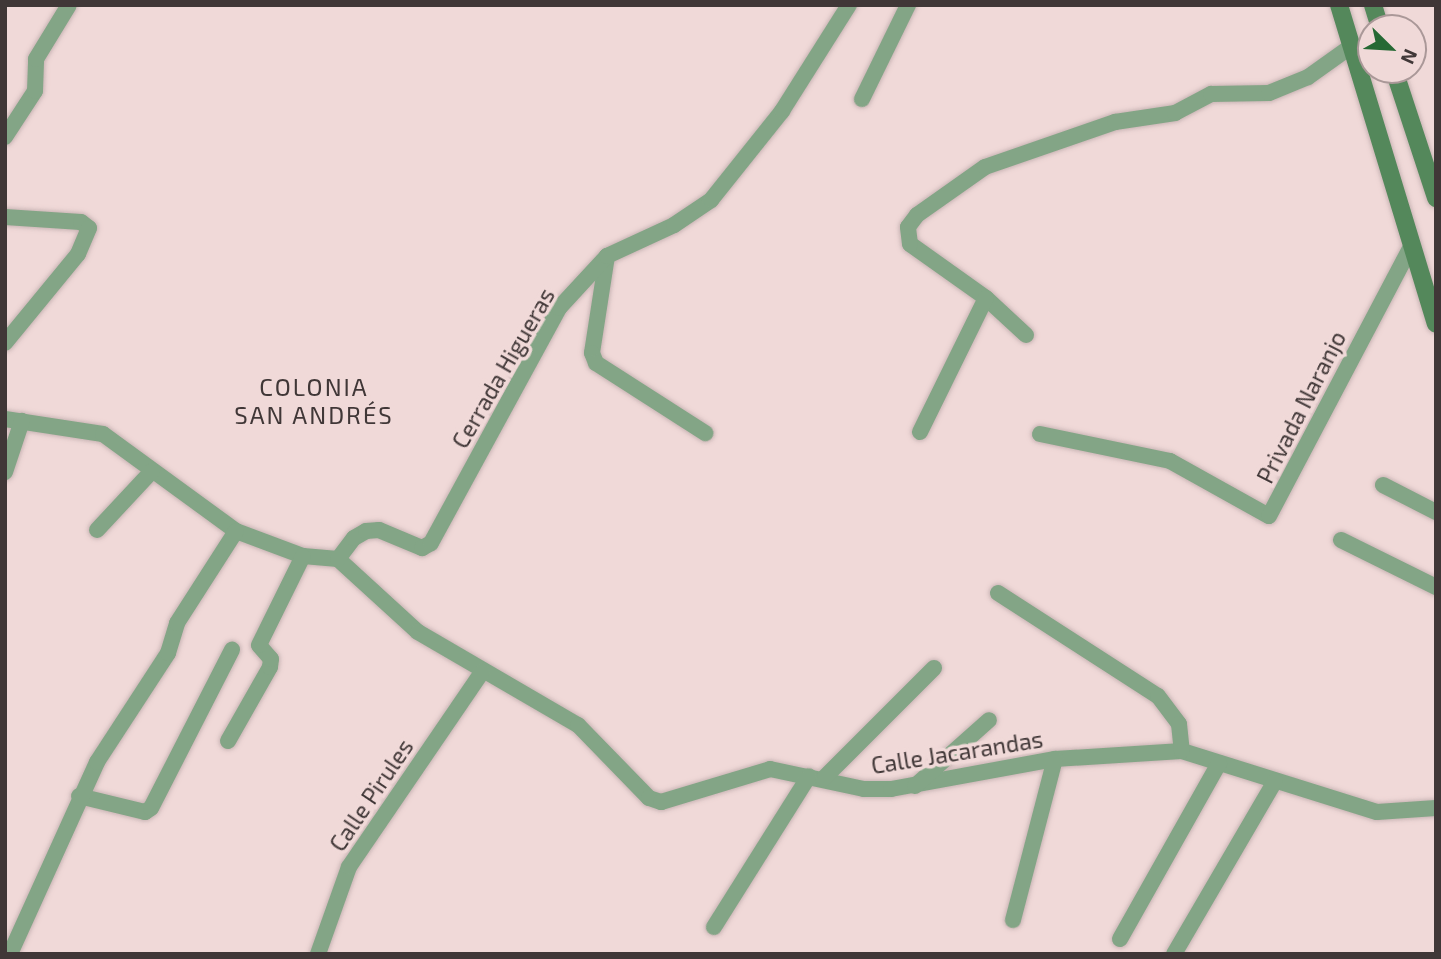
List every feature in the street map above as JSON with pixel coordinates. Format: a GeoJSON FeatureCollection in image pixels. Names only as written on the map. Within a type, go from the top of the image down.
{"type":"FeatureCollection","features":[{"type":"Feature","properties":{"kind":"street"},"geometry":{"type":"LineString","coordinates":[[5,137],[35,92],[36,59],[69,5]]}},
{"type":"Feature","properties":{"kind":"street","name":"Cerrada Higueras"},"geometry":{"type":"LineString","coordinates":[[338,559],[354,538],[366,531],[379,530],[422,548],[431,543],[559,308],[607,256],[674,225],[711,200],[782,111],[849,5]]}},
{"type":"Feature","properties":{"kind":"street"},"geometry":{"type":"LineString","coordinates":[[862,99],[908,5]]}},
{"type":"Feature","properties":{"kind":"street"},"geometry":{"type":"LineString","coordinates":[[1339,5],[1436,324]]}},
{"type":"Feature","properties":{"kind":"street"},"geometry":{"type":"LineString","coordinates":[[1026,335],[986,298],[910,244],[906,235],[917,215],[985,167],[1104,125],[1175,113],[1210,94],[1269,93],[1308,77],[1350,47]]}},
{"type":"Feature","properties":{"kind":"street"},"geometry":{"type":"LineString","coordinates":[[1399,84],[1436,198]]}},
{"type":"Feature","properties":{"kind":"street"},"geometry":{"type":"LineString","coordinates":[[5,217],[81,222],[89,228],[78,254],[5,343]]}},
{"type":"Feature","properties":{"kind":"street","name":"Privada Naranjo"},"geometry":{"type":"LineString","coordinates":[[1040,434],[1170,461],[1269,516],[1411,247]]}},
{"type":"Feature","properties":{"kind":"street"},"geometry":{"type":"LineString","coordinates":[[607,256],[592,353],[596,363],[705,433]]}},
{"type":"Feature","properties":{"kind":"street"},"geometry":{"type":"LineString","coordinates":[[920,432],[986,298]]}},
{"type":"Feature","properties":{"kind":"street"},"geometry":{"type":"LineString","coordinates":[[5,419],[103,434],[236,531],[303,556],[338,559]]}},
{"type":"Feature","properties":{"kind":"street"},"geometry":{"type":"LineString","coordinates":[[5,472],[22,421]]}},
{"type":"Feature","properties":{"kind":"street"},"geometry":{"type":"LineString","coordinates":[[97,530],[152,471]]}},
{"type":"Feature","properties":{"kind":"street"},"geometry":{"type":"LineString","coordinates":[[1383,485],[1436,512]]}},
{"type":"Feature","properties":{"kind":"street"},"geometry":{"type":"LineString","coordinates":[[10,954],[79,796],[122,720],[169,653],[177,623],[236,531]]}},
{"type":"Feature","properties":{"kind":"street"},"geometry":{"type":"LineString","coordinates":[[1341,540],[1436,587]]}},
{"type":"Feature","properties":{"kind":"street"},"geometry":{"type":"LineString","coordinates":[[228,741],[270,667],[271,659],[259,645],[303,556]]}},
{"type":"Feature","properties":{"kind":"street","name":"Calle Jacarandas"},"geometry":{"type":"LineString","coordinates":[[338,559],[418,632],[482,672],[578,725],[649,798],[661,802],[770,769],[864,789],[915,786],[1055,759],[1182,751],[1390,814],[1436,808]]}},
{"type":"Feature","properties":{"kind":"street"},"geometry":{"type":"LineString","coordinates":[[998,593],[1158,696],[1179,723],[1182,751]]}},
{"type":"Feature","properties":{"kind":"street"},"geometry":{"type":"LineString","coordinates":[[79,796],[145,812],[151,808],[232,650]]}},
{"type":"Feature","properties":{"kind":"street"},"geometry":{"type":"LineString","coordinates":[[714,927],[816,777],[934,668]]}},
{"type":"Feature","properties":{"kind":"street","name":"Calle Pirules"},"geometry":{"type":"LineString","coordinates":[[318,954],[349,867],[482,672]]}},
{"type":"Feature","properties":{"kind":"street"},"geometry":{"type":"LineString","coordinates":[[915,786],[989,720]]}},
{"type":"Feature","properties":{"kind":"street"},"geometry":{"type":"LineString","coordinates":[[1013,919],[1055,759]]}},
{"type":"Feature","properties":{"kind":"street"},"geometry":{"type":"LineString","coordinates":[[1120,939],[1219,762]]}},
{"type":"Feature","properties":{"kind":"street"},"geometry":{"type":"LineString","coordinates":[[1174,954],[1275,781]]}},
{"type":"Feature","properties":{"kind":"district","name":"COLONIA SAN ANDRÉS"},"geometry":{"type":"Point","coordinates":[314,401]}}]}
